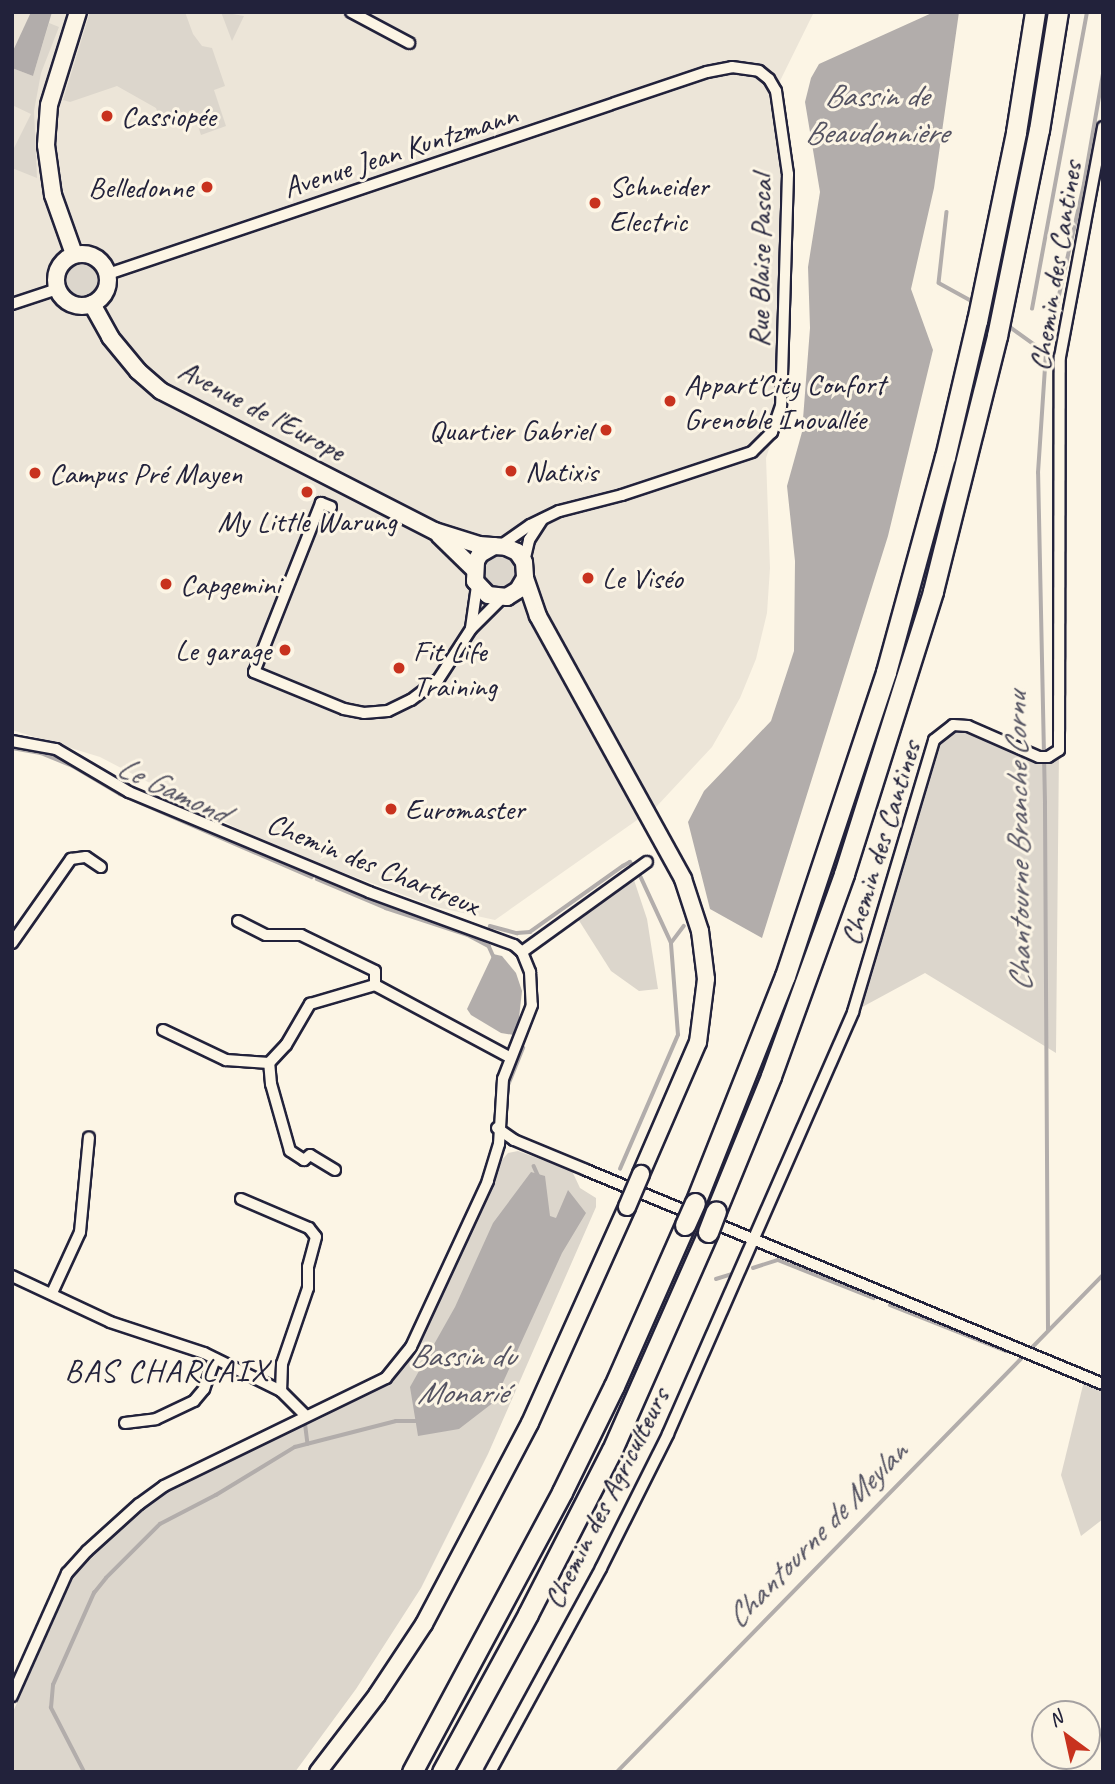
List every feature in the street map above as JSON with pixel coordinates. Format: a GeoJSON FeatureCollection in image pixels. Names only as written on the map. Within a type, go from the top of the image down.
{"type":"FeatureCollection","features":[{"type":"Feature","properties":{"kind":"highway"},"geometry":{"type":"LineString","coordinates":[[412,1772],[562,1492],[614,1386],[695,1203],[785,976],[855,771],[915,568],[983,294],[1013,144],[1035,12]]}},
{"type":"Feature","properties":{"kind":"highway"},"geometry":{"type":"LineString","coordinates":[[442,1772],[528,1615],[606,1462],[708,1232],[805,985],[875,783],[933,591],[997,336],[1039,130],[1058,12]]}},
{"type":"Feature","properties":{"kind":"main road"},"geometry":{"type":"LineString","coordinates":[[74,254],[53,195],[46,145],[49,105],[78,12]]}},
{"type":"Feature","properties":{"kind":"main road"},"geometry":{"type":"LineString","coordinates":[[74,254],[93,255],[100,260],[108,274],[105,292],[92,304],[71,304],[57,289],[55,275],[59,265],[74,254]]}},
{"type":"Feature","properties":{"kind":"main road","name":"Avenue de l'Europe"},"geometry":{"type":"LineString","coordinates":[[92,304],[110,337],[138,371],[162,391],[435,531],[479,545],[512,549],[524,570]]}},
{"type":"Feature","properties":{"kind":"main road","name":"Avenue de l'Europe"},"geometry":{"type":"LineString","coordinates":[[435,531],[474,569]]}},
{"type":"Feature","properties":{"kind":"main road"},"geometry":{"type":"LineString","coordinates":[[497,546],[480,554],[474,569],[477,586],[488,595],[504,597],[538,615]]}},
{"type":"Feature","properties":{"kind":"main road"},"geometry":{"type":"LineString","coordinates":[[504,597],[518,590],[524,570]]}},
{"type":"Feature","properties":{"kind":"main road"},"geometry":{"type":"LineString","coordinates":[[318,1772],[377,1695],[431,1612],[530,1423],[689,1068],[698,1042],[705,998],[704,957],[700,931],[683,879],[538,615],[524,570]]}},
{"type":"Feature","properties":{"kind":"street"},"geometry":{"type":"LineString","coordinates":[[351,12],[409,44]]}},
{"type":"Feature","properties":{"kind":"street","name":"Rue Blaise Pascal"},"geometry":{"type":"LineString","coordinates":[[497,546],[559,511],[593,504],[698,472],[752,452],[777,422],[781,407],[788,174],[780,109],[773,83],[759,71],[733,67],[707,72]]}},
{"type":"Feature","properties":{"kind":"street","name":"Avenue Jean Kuntzmann"},"geometry":{"type":"LineString","coordinates":[[108,274],[707,72]]}},
{"type":"Feature","properties":{"kind":"street","name":"Chemin des Cantines"},"geometry":{"type":"LineString","coordinates":[[755,1241],[853,1012],[934,740],[953,724],[968,726],[1043,757],[1059,750],[1060,357],[1103,127]]}},
{"type":"Feature","properties":{"kind":"street"},"geometry":{"type":"LineString","coordinates":[[12,304],[57,289]]}},
{"type":"Feature","properties":{"kind":"street"},"geometry":{"type":"LineString","coordinates":[[331,507],[321,503],[254,672],[344,709],[364,713],[388,710],[411,700],[438,680],[471,629],[504,597]]}},
{"type":"Feature","properties":{"kind":"street"},"geometry":{"type":"LineString","coordinates":[[524,570],[530,540],[543,518]]}},
{"type":"Feature","properties":{"kind":"street"},"geometry":{"type":"LineString","coordinates":[[471,629],[477,586]]}},
{"type":"Feature","properties":{"kind":"street","name":"Chemin des Chartreux"},"geometry":{"type":"LineString","coordinates":[[12,741],[56,749],[129,792],[369,892],[514,945],[522,952]]}},
{"type":"Feature","properties":{"kind":"street"},"geometry":{"type":"LineString","coordinates":[[12,943],[71,859],[86,857],[101,867]]}},
{"type":"Feature","properties":{"kind":"street"},"geometry":{"type":"LineString","coordinates":[[12,1696],[63,1583],[86,1551],[164,1486],[305,1415],[386,1378],[411,1347],[488,1181],[499,1143],[497,1128],[503,1079],[509,1057],[529,1020],[532,1005],[530,972],[522,952],[647,862]]}},
{"type":"Feature","properties":{"kind":"street"},"geometry":{"type":"LineString","coordinates":[[238,921],[265,935],[300,935],[375,971],[375,985]]}},
{"type":"Feature","properties":{"kind":"street"},"geometry":{"type":"LineString","coordinates":[[335,1170],[310,1155],[304,1160],[290,1151],[271,1084],[269,1063],[286,1045],[310,1004],[375,985],[509,1057]]}},
{"type":"Feature","properties":{"kind":"street"},"geometry":{"type":"LineString","coordinates":[[163,1030],[226,1060],[269,1063]]}},
{"type":"Feature","properties":{"kind":"street"},"geometry":{"type":"LineString","coordinates":[[497,1128],[526,1145],[1103,1384]]}},
{"type":"Feature","properties":{"kind":"street"},"geometry":{"type":"LineString","coordinates":[[52,1293],[80,1232],[89,1137]]}},
{"type":"Feature","properties":{"kind":"street"},"geometry":{"type":"LineString","coordinates":[[241,1199],[309,1228],[316,1237],[308,1267],[308,1288],[282,1364],[281,1391]]}},
{"type":"Feature","properties":{"kind":"street","name":"Chemin des Agriculteurs"},"geometry":{"type":"LineString","coordinates":[[490,1772],[601,1567],[668,1434],[755,1241]]}},
{"type":"Feature","properties":{"kind":"street"},"geometry":{"type":"LineString","coordinates":[[12,1276],[110,1322],[215,1359],[281,1391],[305,1415]]}},
{"type":"Feature","properties":{"kind":"street"},"geometry":{"type":"LineString","coordinates":[[125,1423],[156,1419],[194,1401],[204,1389],[215,1359]]}},
{"type":"Feature","properties":{"kind":"shaded area"},"geometry":{"type":"Polygon","coordinates":[[[12,12],[814,12],[779,83],[794,186],[785,401],[766,458],[770,568],[767,613],[756,659],[740,698],[712,747],[657,806],[495,920],[436,907],[269,845],[100,757],[12,730],[12,12]]]}},
{"type":"Feature","properties":{"kind":"shaded area"},"geometry":{"type":"Polygon","coordinates":[[[90,12],[185,12],[193,34],[202,46],[212,48],[225,86],[214,90],[226,126],[201,135],[197,123],[191,125],[188,118],[174,112],[159,116],[156,108],[117,86],[70,102],[63,100],[90,12]]]}},
{"type":"Feature","properties":{"kind":"shaded area"},"geometry":{"type":"Polygon","coordinates":[[[221,12],[244,16],[232,41],[221,12]]]}},
{"type":"Feature","properties":{"kind":"shaded area"},"geometry":{"type":"Polygon","coordinates":[[[49,23],[59,27],[41,73],[34,111],[37,178],[12,168],[12,152],[31,114],[12,105],[12,68],[33,76],[49,23]]]}},
{"type":"Feature","properties":{"kind":"shaded area"},"geometry":{"type":"Polygon","coordinates":[[[83,263],[96,268],[101,281],[96,294],[83,299],[70,294],[65,281],[70,268],[83,263]]]}},
{"type":"Feature","properties":{"kind":"shaded area"},"geometry":{"type":"Polygon","coordinates":[[[499,555],[511,560],[516,572],[511,584],[499,589],[487,584],[482,572],[487,560],[499,555]]]}},
{"type":"Feature","properties":{"kind":"shaded area"},"geometry":{"type":"Polygon","coordinates":[[[953,725],[1039,757],[1059,750],[1056,1053],[925,973],[853,1012],[934,740],[953,725]]]}},
{"type":"Feature","properties":{"kind":"shaded area"},"geometry":{"type":"Polygon","coordinates":[[[634,880],[647,919],[658,989],[639,991],[611,971],[578,919],[634,880]]]}},
{"type":"Feature","properties":{"kind":"shaded area"},"geometry":{"type":"Polygon","coordinates":[[[518,1151],[572,1171],[580,1188],[596,1198],[596,1207],[488,1454],[421,1588],[356,1689],[295,1772],[12,1772],[12,1714],[77,1566],[141,1504],[174,1484],[322,1418],[395,1376],[422,1336],[502,1160],[508,1153],[518,1151]]]}},
{"type":"Feature","properties":{"kind":"shaded area"},"geometry":{"type":"Polygon","coordinates":[[[1085,1377],[1103,1384],[1103,1519],[1081,1536],[1061,1475],[1085,1377]]]}},
{"type":"Feature","properties":{"kind":"water"},"geometry":{"type":"Polygon","coordinates":[[[31,12],[52,12],[33,76],[12,68],[12,53],[31,12]]]}},
{"type":"Feature","properties":{"kind":"water","name":"Bassin de Beaudonnière"},"geometry":{"type":"Polygon","coordinates":[[[934,12],[959,12],[934,188],[911,289],[933,350],[888,536],[762,938],[710,909],[688,822],[704,791],[771,721],[794,651],[795,561],[787,486],[802,432],[810,328],[808,267],[820,192],[805,102],[811,78],[819,64],[934,12]]]}},
{"type":"Feature","properties":{"kind":"water"},"geometry":{"type":"Polygon","coordinates":[[[493,954],[502,956],[516,973],[522,991],[514,1035],[501,1033],[471,1015],[467,1009],[493,954]]]}},
{"type":"Feature","properties":{"kind":"water","name":"Bassin du Monarié"},"geometry":{"type":"Polygon","coordinates":[[[531,1172],[545,1176],[550,1216],[556,1218],[568,1190],[586,1213],[562,1253],[494,1402],[459,1429],[418,1436],[410,1387],[455,1307],[493,1223],[531,1172]]]}},
{"type":"Feature","properties":{"kind":"waterway"},"geometry":{"type":"LineString","coordinates":[[1032,309],[1087,12]]}},
{"type":"Feature","properties":{"kind":"waterway","name":"Chantourne Branche Cornu"},"geometry":{"type":"LineString","coordinates":[[1048,1331],[1045,803],[1038,473],[1046,353],[1084,184],[1103,74]]}},
{"type":"Feature","properties":{"kind":"waterway","name":"Chantourne Branche Cornu"},"geometry":{"type":"LineString","coordinates":[[947,212],[939,283],[973,302]]}},
{"type":"Feature","properties":{"kind":"waterway","name":"Chantourne Branche Cornu"},"geometry":{"type":"LineString","coordinates":[[1006,324],[1046,353]]}},
{"type":"Feature","properties":{"kind":"waterway","name":"Le Gamond"},"geometry":{"type":"LineString","coordinates":[[12,748],[41,753],[73,766],[120,794],[312,877]]}},
{"type":"Feature","properties":{"kind":"waterway"},"geometry":{"type":"LineString","coordinates":[[490,926],[517,933],[530,932],[623,866],[630,862],[633,865]]}},
{"type":"Feature","properties":{"kind":"waterway"},"geometry":{"type":"LineString","coordinates":[[641,877],[671,942]]}},
{"type":"Feature","properties":{"kind":"waterway","name":"Le Gamond"},"geometry":{"type":"LineString","coordinates":[[317,879],[386,908],[468,935],[489,946],[494,957]]}},
{"type":"Feature","properties":{"kind":"waterway"},"geometry":{"type":"LineString","coordinates":[[620,1169],[678,1035],[671,943],[684,926]]}},
{"type":"Feature","properties":{"kind":"waterway","name":"Le Gamond"},"geometry":{"type":"LineString","coordinates":[[507,1088],[523,1048]]}},
{"type":"Feature","properties":{"kind":"waterway","name":"Le Gamond"},"geometry":{"type":"LineString","coordinates":[[534,1166],[539,1177]]}},
{"type":"Feature","properties":{"kind":"waterway"},"geometry":{"type":"LineString","coordinates":[[753,1268],[778,1260],[874,1298]]}},
{"type":"Feature","properties":{"kind":"waterway"},"geometry":{"type":"LineString","coordinates":[[716,1279],[736,1273]]}},
{"type":"Feature","properties":{"kind":"waterway","name":"Chantourne de Meylan"},"geometry":{"type":"LineString","coordinates":[[618,1771],[1103,1275]]}},
{"type":"Feature","properties":{"kind":"waterway"},"geometry":{"type":"LineString","coordinates":[[890,1305],[1006,1351]]}},
{"type":"Feature","properties":{"kind":"waterway"},"geometry":{"type":"LineString","coordinates":[[305,1420],[308,1444]]}},
{"type":"Feature","properties":{"kind":"waterway"},"geometry":{"type":"LineString","coordinates":[[84,1772],[51,1708],[53,1685],[94,1593],[106,1578],[160,1524],[216,1495],[295,1447],[396,1421],[420,1421]]}},
{"type":"Feature","properties":{"kind":"place","name":"Cassiopée"},"geometry":{"type":"Point","coordinates":[107,116]}},
{"type":"Feature","properties":{"kind":"place","name":"Belledonne"},"geometry":{"type":"Point","coordinates":[207,187]}},
{"type":"Feature","properties":{"kind":"place","name":"Schneider Electric"},"geometry":{"type":"Point","coordinates":[595,203]}},
{"type":"Feature","properties":{"kind":"place","name":"Appart'City Confort Grenoble Inovallée"},"geometry":{"type":"Point","coordinates":[670,401]}},
{"type":"Feature","properties":{"kind":"place","name":"Quartier Gabriel"},"geometry":{"type":"Point","coordinates":[606,430]}},
{"type":"Feature","properties":{"kind":"place","name":"Natixis"},"geometry":{"type":"Point","coordinates":[511,471]}},
{"type":"Feature","properties":{"kind":"place","name":"Campus Pré Mayen"},"geometry":{"type":"Point","coordinates":[35,473]}},
{"type":"Feature","properties":{"kind":"place","name":"My Little Warung"},"geometry":{"type":"Point","coordinates":[307,492]}},
{"type":"Feature","properties":{"kind":"place","name":"Le Viséo"},"geometry":{"type":"Point","coordinates":[588,578]}},
{"type":"Feature","properties":{"kind":"place","name":"Capgemini"},"geometry":{"type":"Point","coordinates":[166,584]}},
{"type":"Feature","properties":{"kind":"place","name":"Le garage"},"geometry":{"type":"Point","coordinates":[285,650]}},
{"type":"Feature","properties":{"kind":"place","name":"Fit Life Training"},"geometry":{"type":"Point","coordinates":[399,668]}},
{"type":"Feature","properties":{"kind":"place","name":"Euromaster"},"geometry":{"type":"Point","coordinates":[391,809]}},
{"type":"Feature","properties":{"kind":"district","name":"BAS CHARLAIX"},"geometry":{"type":"Point","coordinates":[167,1371]}}]}
